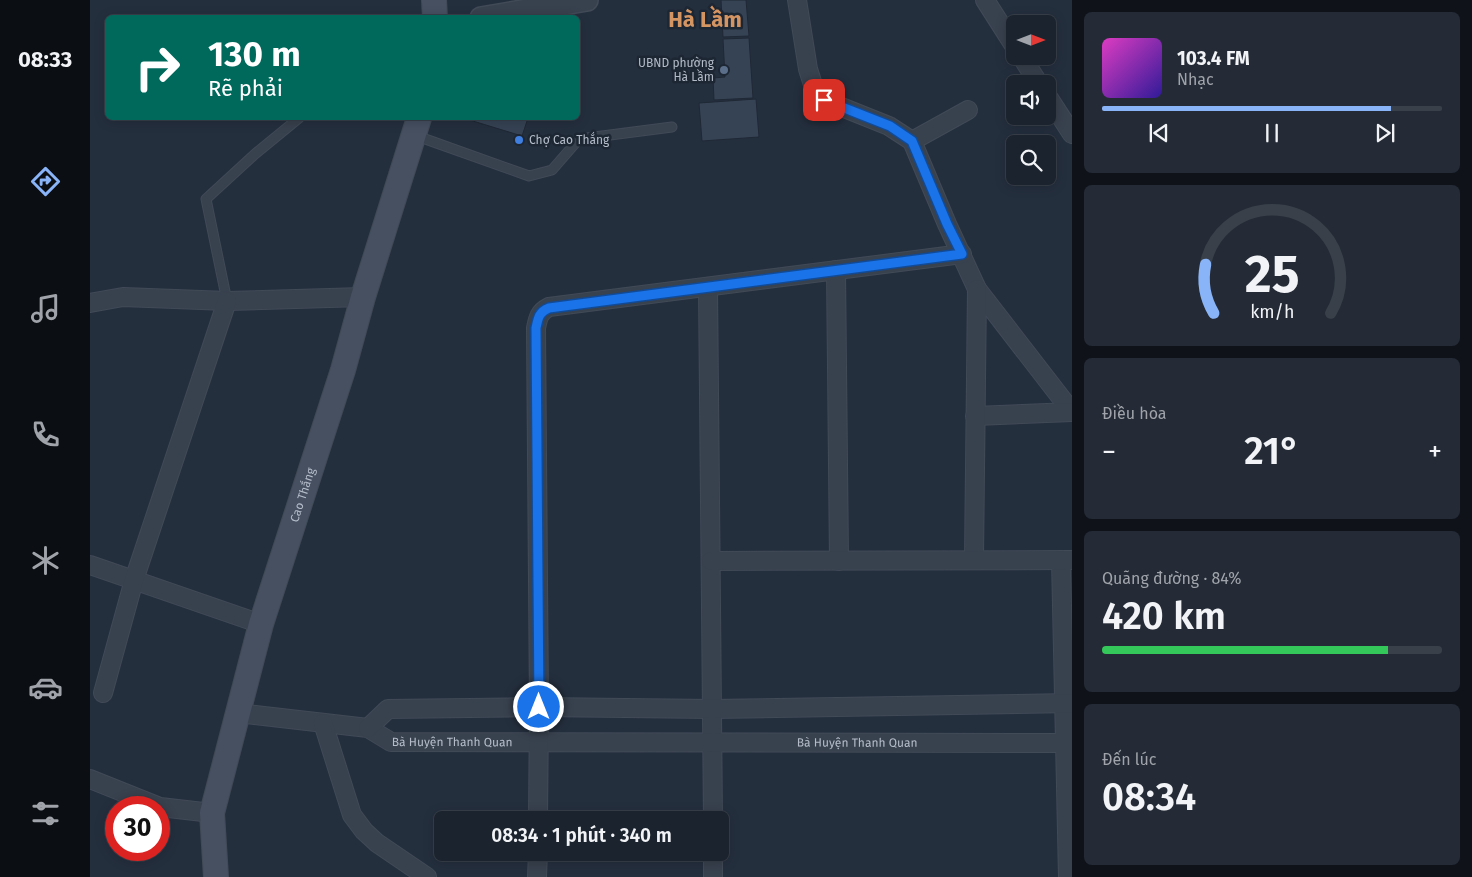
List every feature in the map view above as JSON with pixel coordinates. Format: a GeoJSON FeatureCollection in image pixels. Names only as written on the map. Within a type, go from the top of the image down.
{"type":"FeatureCollection","features":[{"type":"Feature","properties":{"kind":"main road"},"geometry":{"type":"LineString","coordinates":[[434,0],[435,15]]}},
{"type":"Feature","properties":{"kind":"main road","name":"Cao Thắng"},"geometry":{"type":"LineString","coordinates":[[216,877],[212,813],[260,624],[343,370],[363,297],[416,126]]}},
{"type":"Feature","properties":{"kind":"street"},"geometry":{"type":"LineString","coordinates":[[499,15],[587,0]]}},
{"type":"Feature","properties":{"kind":"street"},"geometry":{"type":"LineString","coordinates":[[797,0],[808,69],[814,88],[824,100],[890,126],[912,141],[977,289],[1072,412]]}},
{"type":"Feature","properties":{"kind":"street"},"geometry":{"type":"LineString","coordinates":[[985,0],[1006,33]]}},
{"type":"Feature","properties":{"kind":"street"},"geometry":{"type":"LineString","coordinates":[[1056,109],[1072,134]]}},
{"type":"Feature","properties":{"kind":"street"},"geometry":{"type":"LineString","coordinates":[[912,141],[968,110]]}},
{"type":"Feature","properties":{"kind":"street"},"geometry":{"type":"LineString","coordinates":[[538,811],[536,338],[538,318],[542,311],[549,308],[962,254]]}},
{"type":"Feature","properties":{"kind":"street"},"geometry":{"type":"LineString","coordinates":[[836,270],[839,561]]}},
{"type":"Feature","properties":{"kind":"street"},"geometry":{"type":"LineString","coordinates":[[708,287],[713,811]]}},
{"type":"Feature","properties":{"kind":"street"},"geometry":{"type":"LineString","coordinates":[[974,559],[977,289]]}},
{"type":"Feature","properties":{"kind":"street"},"geometry":{"type":"LineString","coordinates":[[90,303],[123,297],[227,301],[363,297]]}},
{"type":"Feature","properties":{"kind":"street"},"geometry":{"type":"LineString","coordinates":[[104,693],[134,580],[227,301]]}},
{"type":"Feature","properties":{"kind":"street"},"geometry":{"type":"LineString","coordinates":[[975,416],[1072,412]]}},
{"type":"Feature","properties":{"kind":"street"},"geometry":{"type":"LineString","coordinates":[[711,561],[1067,560],[1068,877]]}},
{"type":"Feature","properties":{"kind":"street"},"geometry":{"type":"LineString","coordinates":[[90,565],[260,624]]}},
{"type":"Feature","properties":{"kind":"street"},"geometry":{"type":"LineString","coordinates":[[238,713],[368,728],[388,709],[539,707],[712,709],[1068,703]]}},
{"type":"Feature","properties":{"kind":"street"},"geometry":{"type":"LineString","coordinates":[[323,723],[352,815],[364,831],[377,843],[427,877]]}},
{"type":"Feature","properties":{"kind":"street","name":"Bà Huyện Thanh Quan"},"geometry":{"type":"LineString","coordinates":[[368,728],[391,742],[1068,743]]}},
{"type":"Feature","properties":{"kind":"street"},"geometry":{"type":"LineString","coordinates":[[90,779],[160,807],[212,813]]}},
{"type":"Feature","properties":{"kind":"street"},"geometry":{"type":"LineString","coordinates":[[538,861],[538,877]]}},
{"type":"Feature","properties":{"kind":"street"},"geometry":{"type":"LineString","coordinates":[[713,861],[713,877]]}},
{"type":"Feature","properties":{"kind":"lane"},"geometry":{"type":"LineString","coordinates":[[227,301],[206,198],[297,120]]}},
{"type":"Feature","properties":{"kind":"lane"},"geometry":{"type":"LineString","coordinates":[[416,126],[529,176],[552,170],[579,139],[672,127]]}},
{"type":"Feature","properties":{"kind":"building"},"geometry":{"type":"Polygon","coordinates":[[[721,0],[746,0],[749,36],[723,37],[721,0]]]}},
{"type":"Feature","properties":{"kind":"building"},"geometry":{"type":"Polygon","coordinates":[[[749,38],[753,98],[714,100],[713,78],[725,77],[723,39],[749,38]]]}},
{"type":"Feature","properties":{"kind":"building"},"geometry":{"type":"Polygon","coordinates":[[[756,99],[759,137],[702,141],[699,103],[756,99]]]}},
{"type":"Feature","properties":{"kind":"building"},"geometry":{"type":"Polygon","coordinates":[[[470,120],[527,120],[522,136],[470,120]]]}},
{"type":"Feature","properties":{"kind":"place","name":"UBND phường Hà Lầm"},"geometry":{"type":"Point","coordinates":[724,70]}},
{"type":"Feature","properties":{"kind":"place","name":"Chợ Cao Thắng"},"geometry":{"type":"Point","coordinates":[519,140]}},
{"type":"Feature","properties":{"kind":"district","name":"Hà Lầm"},"geometry":{"type":"Point","coordinates":[705,19]}},
{"type":"Feature","properties":{"kind":"route"},"geometry":{"type":"LineString","coordinates":[[539,707],[536,328],[542,311],[549,308],[962,254],[947,224],[912,141],[890,126],[824,100]]}}]}
